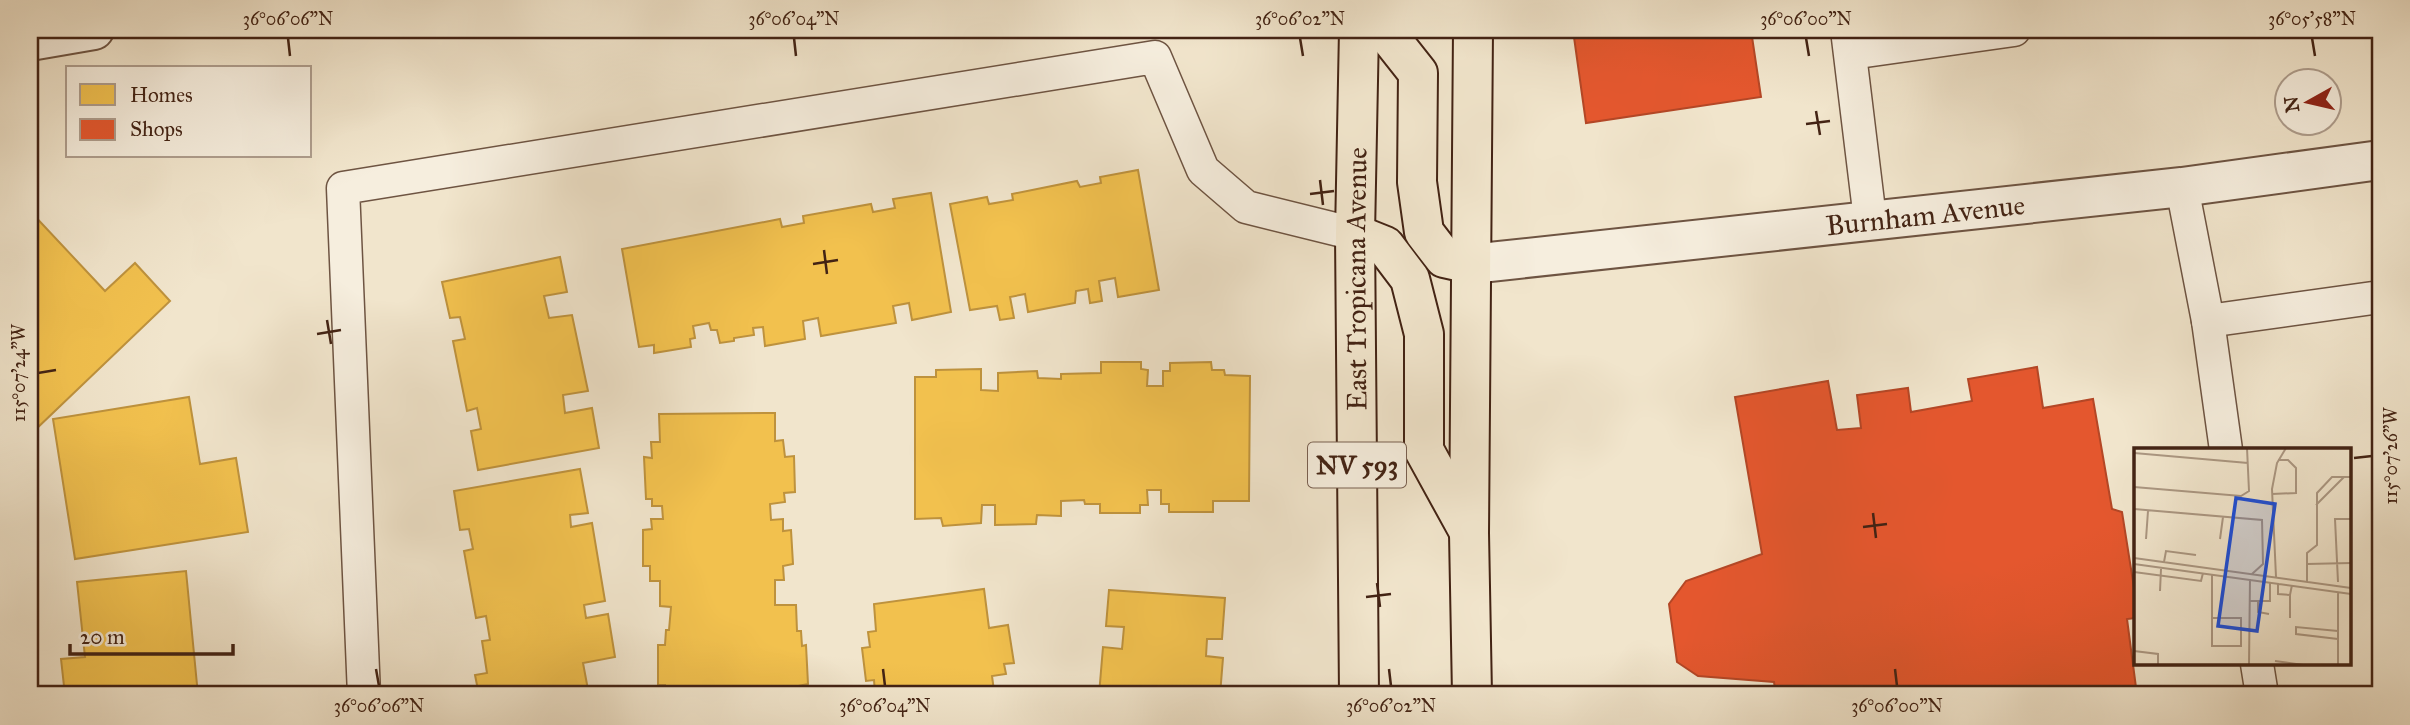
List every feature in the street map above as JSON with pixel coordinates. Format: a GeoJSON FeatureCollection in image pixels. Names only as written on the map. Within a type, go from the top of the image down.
{"type":"FeatureCollection","features":[{"type":"Feature","properties":{"kind":"main road","name":"East Tropicana Avenue"},"geometry":{"type":"LineString","coordinates":[[1359,30],[1356,234],[1359,695]]}},
{"type":"Feature","properties":{"kind":"main road"},"geometry":{"type":"LineString","coordinates":[[1384,30],[1418,73],[1417,182],[1424,232],[1444,258],[1471,264]]}},
{"type":"Feature","properties":{"kind":"main road"},"geometry":{"type":"LineString","coordinates":[[1472,695],[1469,533],[1473,30]]}},
{"type":"Feature","properties":{"kind":"main road"},"geometry":{"type":"LineString","coordinates":[[1356,234],[1385,246],[1410,279],[1424,334],[1424,450],[1469,533]]}},
{"type":"Feature","properties":{"kind":"street"},"geometry":{"type":"LineString","coordinates":[[30,41],[94,30]]}},
{"type":"Feature","properties":{"kind":"street","name":"Burnham Avenue"},"geometry":{"type":"LineString","coordinates":[[1471,264],[2182,187],[2380,160]]}},
{"type":"Feature","properties":{"kind":"lane"},"geometry":{"type":"LineString","coordinates":[[1870,219],[1849,41],[2014,30]]}},
{"type":"Feature","properties":{"kind":"lane"},"geometry":{"type":"LineString","coordinates":[[364,695],[343,188],[1155,57],[1203,170],[1246,206],[1356,234]]}},
{"type":"Feature","properties":{"kind":"lane"},"geometry":{"type":"LineString","coordinates":[[2182,187],[2208,321],[2226,448]]}},
{"type":"Feature","properties":{"kind":"lane"},"geometry":{"type":"LineString","coordinates":[[2208,321],[2380,297]]}},
{"type":"Feature","properties":{"kind":"lane"},"geometry":{"type":"LineString","coordinates":[[2257,666],[2262,695]]}},
{"type":"Feature","properties":{"kind":"building: Homes"},"geometry":{"type":"Polygon","coordinates":[[[1138,170],[1159,290],[1118,297],[1115,278],[1099,281],[1102,301],[1090,303],[1088,289],[1076,291],[1075,303],[1028,312],[1025,294],[1010,297],[1014,318],[1000,320],[997,306],[970,310],[950,204],[987,197],[989,204],[1013,200],[1012,194],[1077,181],[1080,187],[1101,183],[1100,177],[1138,170]]]}},
{"type":"Feature","properties":{"kind":"building: Homes"},"geometry":{"type":"Polygon","coordinates":[[[931,193],[951,312],[912,320],[909,303],[893,306],[896,323],[821,336],[818,318],[803,321],[805,339],[765,346],[763,327],[753,328],[754,335],[720,343],[717,330],[711,330],[709,323],[693,326],[695,338],[690,339],[691,347],[654,353],[654,345],[639,347],[622,249],[780,219],[782,227],[804,223],[803,216],[871,204],[873,212],[895,208],[893,199],[931,193]]]}},
{"type":"Feature","properties":{"kind":"building: Homes"},"geometry":{"type":"Polygon","coordinates":[[[30,211],[105,291],[135,263],[170,301],[34,431],[30,427],[30,211]]]}},
{"type":"Feature","properties":{"kind":"building: Homes"},"geometry":{"type":"Polygon","coordinates":[[[560,257],[567,292],[544,296],[549,318],[572,315],[588,391],[563,395],[565,413],[592,408],[599,448],[478,470],[471,431],[481,429],[477,408],[467,411],[453,341],[465,339],[460,317],[450,318],[442,282],[560,257]]]}},
{"type":"Feature","properties":{"kind":"building: Homes"},"geometry":{"type":"Polygon","coordinates":[[[1101,362],[1141,362],[1141,369],[1148,370],[1147,386],[1163,386],[1163,371],[1170,371],[1170,363],[1211,362],[1212,370],[1224,370],[1225,375],[1250,376],[1249,501],[1213,501],[1213,512],[1169,512],[1169,504],[1161,504],[1161,490],[1147,490],[1148,505],[1140,505],[1140,513],[1100,513],[1100,504],[1085,504],[1084,500],[1061,501],[1061,516],[1037,515],[1036,524],[995,525],[995,505],[982,505],[981,523],[943,526],[941,518],[915,519],[915,377],[936,377],[936,370],[981,369],[981,390],[998,391],[998,373],[1037,371],[1038,378],[1061,379],[1061,374],[1101,373],[1101,362]]]}},
{"type":"Feature","properties":{"kind":"building: Homes"},"geometry":{"type":"Polygon","coordinates":[[[189,397],[200,464],[236,458],[248,532],[75,559],[53,419],[189,397]]]}},
{"type":"Feature","properties":{"kind":"building: Homes"},"geometry":{"type":"Polygon","coordinates":[[[775,413],[775,441],[783,440],[785,457],[794,456],[795,492],[784,493],[785,502],[770,504],[771,520],[783,519],[783,531],[791,530],[793,564],[783,566],[784,580],[775,580],[775,605],[796,605],[797,631],[801,631],[802,646],[806,645],[808,684],[798,686],[799,691],[783,695],[665,694],[665,685],[658,685],[658,645],[665,645],[671,607],[660,606],[660,581],[650,581],[650,566],[643,566],[643,530],[652,529],[651,519],[663,519],[662,506],[652,506],[652,499],[646,499],[644,457],[652,458],[651,442],[660,442],[659,414],[775,413]]]}},
{"type":"Feature","properties":{"kind":"building: Homes"},"geometry":{"type":"Polygon","coordinates":[[[580,469],[588,513],[570,515],[571,527],[592,523],[605,601],[584,605],[586,618],[608,614],[615,657],[583,663],[589,695],[479,695],[475,675],[487,673],[482,641],[490,640],[486,616],[476,618],[464,551],[473,549],[469,529],[460,530],[454,491],[580,469]]]}},
{"type":"Feature","properties":{"kind":"building: Homes"},"geometry":{"type":"Polygon","coordinates":[[[186,571],[198,695],[65,695],[61,659],[85,657],[77,582],[186,571]]]}},
{"type":"Feature","properties":{"kind":"building: Homes"},"geometry":{"type":"Polygon","coordinates":[[[984,589],[989,628],[1008,625],[1014,663],[1004,664],[1006,674],[992,676],[994,691],[1007,690],[1008,695],[890,695],[889,691],[875,693],[874,680],[866,681],[862,648],[870,647],[868,632],[876,631],[874,604],[984,589]]]}},
{"type":"Feature","properties":{"kind":"building: Homes"},"geometry":{"type":"Polygon","coordinates":[[[1109,590],[1225,598],[1222,639],[1207,639],[1206,656],[1223,658],[1220,695],[1099,695],[1103,647],[1122,649],[1124,627],[1106,626],[1109,590]]]}},
{"type":"Feature","properties":{"kind":"building: Shops"},"geometry":{"type":"Polygon","coordinates":[[[1573,30],[1751,30],[1761,97],[1586,123],[1573,30]]]}},
{"type":"Feature","properties":{"kind":"building: Shops"},"geometry":{"type":"Polygon","coordinates":[[[2037,367],[2043,408],[2093,399],[2112,509],[2122,512],[2134,588],[2134,618],[2127,619],[2137,695],[1776,695],[1774,682],[1698,676],[1677,662],[1669,604],[1686,581],[1762,554],[1735,397],[1828,381],[1837,430],[1861,428],[1857,395],[1908,388],[1911,412],[1972,401],[1968,379],[2037,367]]]}}]}
